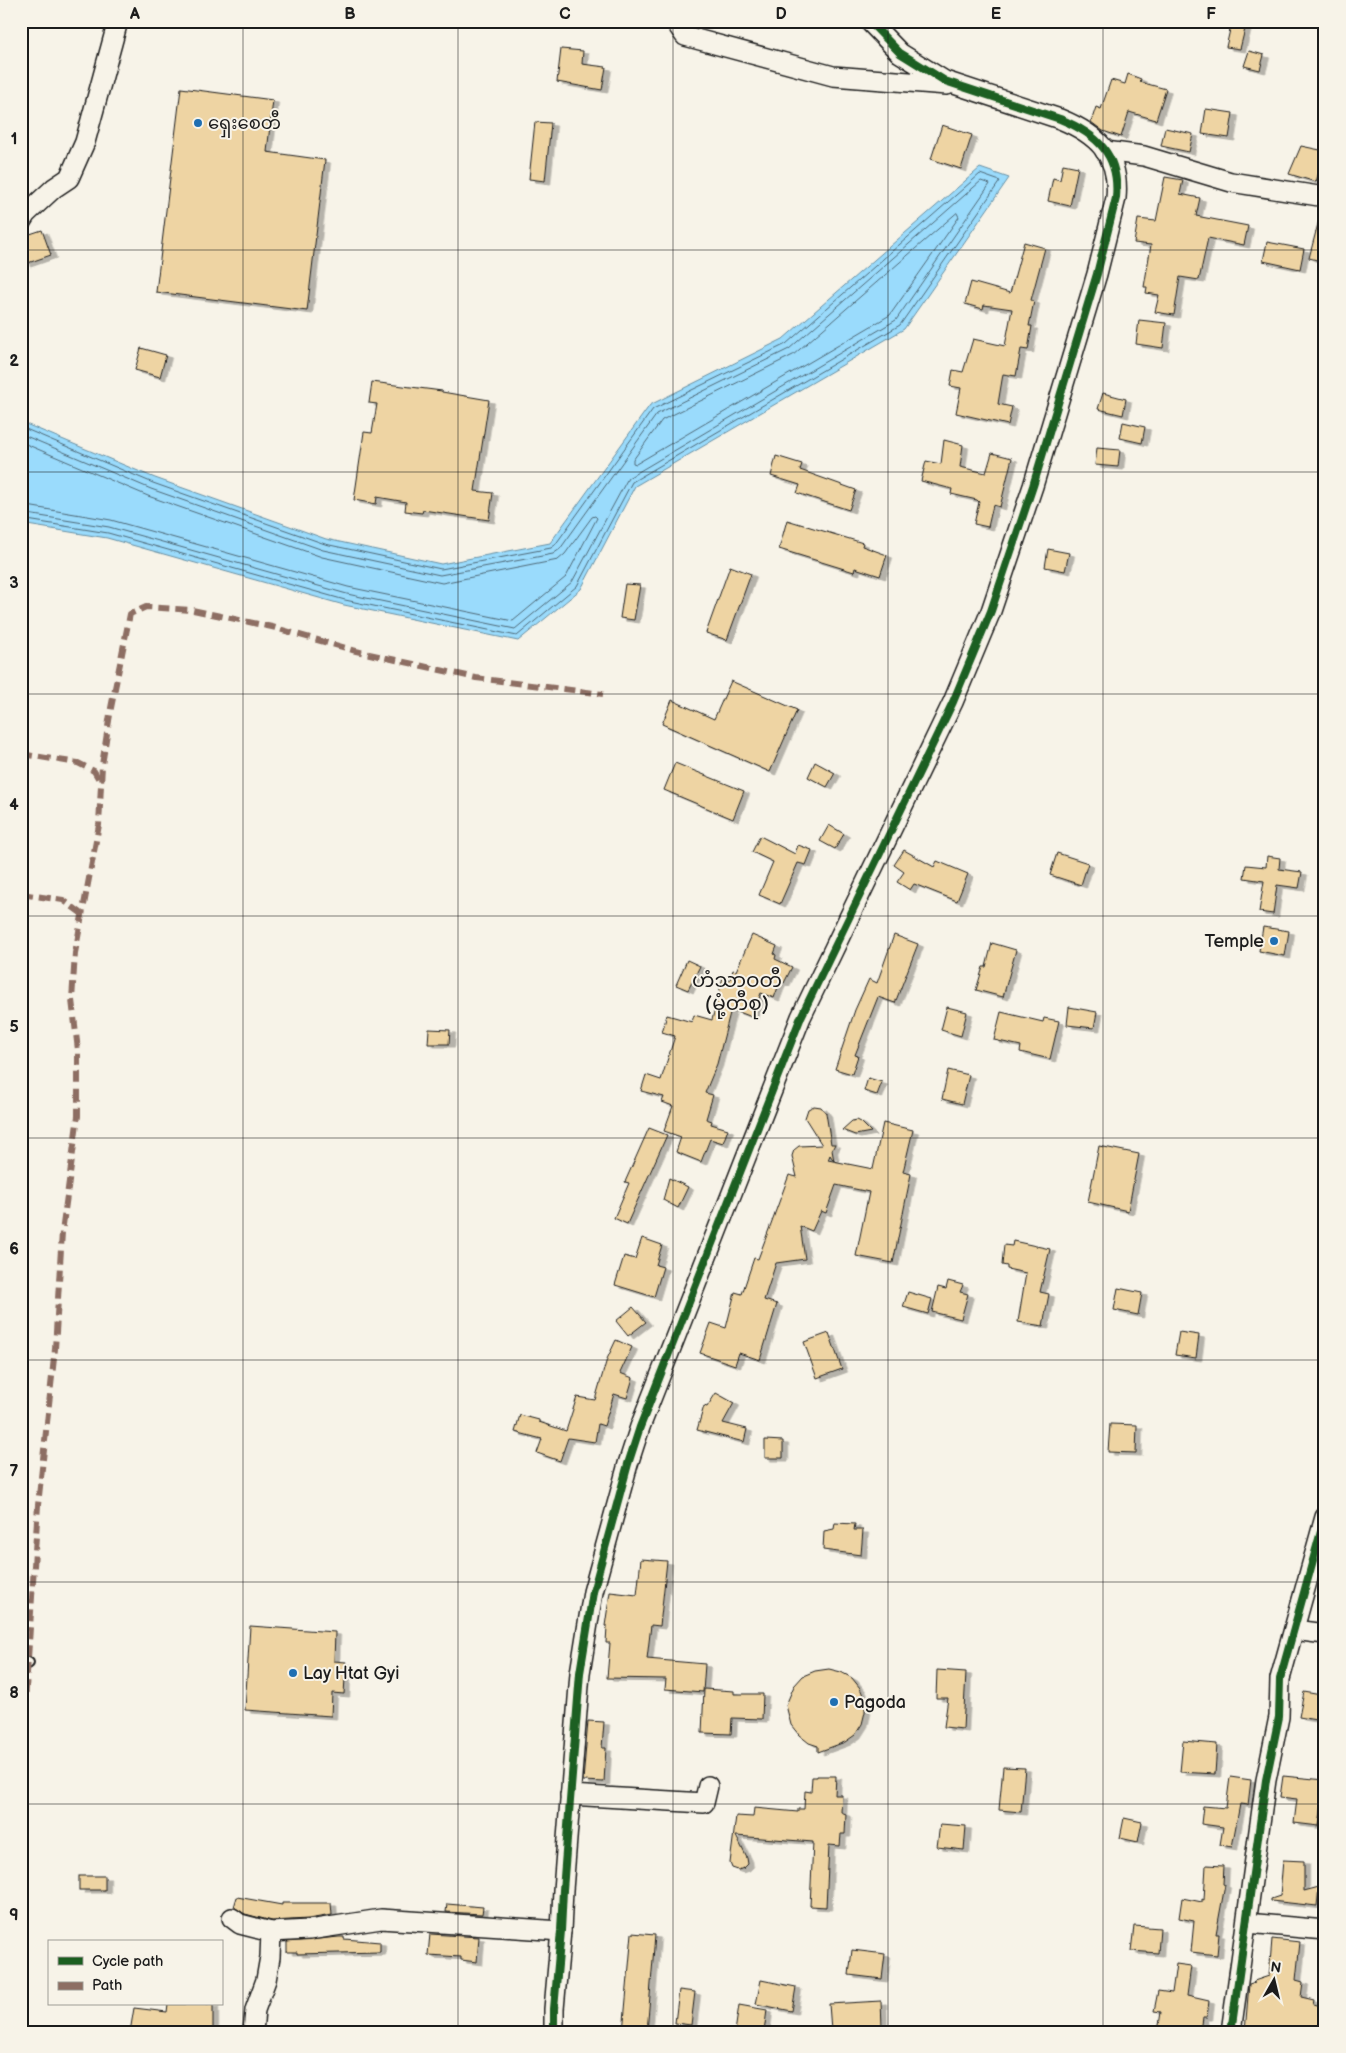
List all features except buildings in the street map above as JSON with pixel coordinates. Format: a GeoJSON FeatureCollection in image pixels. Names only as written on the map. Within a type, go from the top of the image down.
{"type":"FeatureCollection","features":[{"type":"Feature","properties":{"kind":"street"},"geometry":{"type":"LineString","coordinates":[[21,222],[26,214],[54,188],[69,178],[85,142],[118,21]]}},
{"type":"Feature","properties":{"kind":"street"},"geometry":{"type":"LineString","coordinates":[[675,21],[685,36],[833,76],[963,86]]}},
{"type":"Feature","properties":{"kind":"street"},"geometry":{"type":"LineString","coordinates":[[554,2032],[554,2008],[580,1673],[593,1592],[631,1455],[640,1427],[801,1017],[953,702],[991,611],[1033,486],[1097,274],[1112,216],[1117,185],[1114,169],[1105,151],[1091,134],[1078,126],[945,80],[900,53],[869,21]]}},
{"type":"Feature","properties":{"kind":"street"},"geometry":{"type":"LineString","coordinates":[[1105,151],[1144,156],[1231,182],[1325,197]]}},
{"type":"Feature","properties":{"kind":"street"},"geometry":{"type":"LineString","coordinates":[[1231,2032],[1266,1780],[1279,1717],[1280,1679],[1325,1516]]}},
{"type":"Feature","properties":{"kind":"street"},"geometry":{"type":"LineString","coordinates":[[1294,1630],[1325,1634]]}},
{"type":"Feature","properties":{"kind":"street"},"geometry":{"type":"LineString","coordinates":[[570,1795],[704,1803],[708,1786]]}},
{"type":"Feature","properties":{"kind":"street"},"geometry":{"type":"LineString","coordinates":[[232,1918],[240,1924],[271,1932],[310,1930],[381,1919],[561,1931]]}},
{"type":"Feature","properties":{"kind":"street"},"geometry":{"type":"LineString","coordinates":[[1246,1923],[1325,1930]]}},
{"type":"Feature","properties":{"kind":"street"},"geometry":{"type":"LineString","coordinates":[[252,2032],[255,2010],[266,1980],[270,1958],[271,1932]]}},
{"type":"Feature","properties":{"kind":"water"},"geometry":{"type":"Polygon","coordinates":[[[980,168],[1009,178],[904,329],[635,486],[581,589],[518,641],[344,605],[107,538],[21,524],[21,422],[155,478],[326,539],[441,564],[550,543],[650,405],[783,339],[980,168]]]}},
{"type":"Feature","properties":{"kind":"marked path"},"geometry":{"type":"LineString","coordinates":[[21,1765],[38,1505],[55,1349],[62,1232],[78,1116],[78,1050],[72,1000],[75,953],[99,825],[102,765],[111,708],[130,614],[146,607],[193,610],[272,627],[356,651],[476,678],[603,694]]}},
{"type":"Feature","properties":{"kind":"marked path"},"geometry":{"type":"LineString","coordinates":[[21,754],[78,763],[94,771],[101,783]]}},
{"type":"Feature","properties":{"kind":"marked path"},"geometry":{"type":"LineString","coordinates":[[21,894],[63,900],[81,913]]}},
{"type":"Feature","properties":{"kind":"cycle path"},"geometry":{"type":"LineString","coordinates":[[554,2032],[554,2009],[580,1673],[593,1592],[628,1464],[640,1427],[801,1017],[953,702],[991,611],[1033,486],[1097,274],[1116,198],[1116,183],[1110,158],[1095,139],[1060,119],[945,81],[900,53],[869,21]]}},
{"type":"Feature","properties":{"kind":"cycle path"},"geometry":{"type":"LineString","coordinates":[[1231,2032],[1266,1780],[1279,1717],[1280,1679],[1325,1517]]}},
{"type":"Feature","properties":{"kind":"place","name":"ရှေးစေတီ"},"geometry":{"type":"Point","coordinates":[198,123]}},
{"type":"Feature","properties":{"kind":"place","name":"Temple"},"geometry":{"type":"Point","coordinates":[1274,941]}},
{"type":"Feature","properties":{"kind":"place","name":"Lay Htat Gyi"},"geometry":{"type":"Point","coordinates":[293,1673]}},
{"type":"Feature","properties":{"kind":"place","name":"Pagoda"},"geometry":{"type":"Point","coordinates":[834,1702]}},
{"type":"Feature","properties":{"kind":"district","name":"ဟံသာဝတီ (မုံ့တီစု)"},"geometry":{"type":"Point","coordinates":[737,992]}}]}
